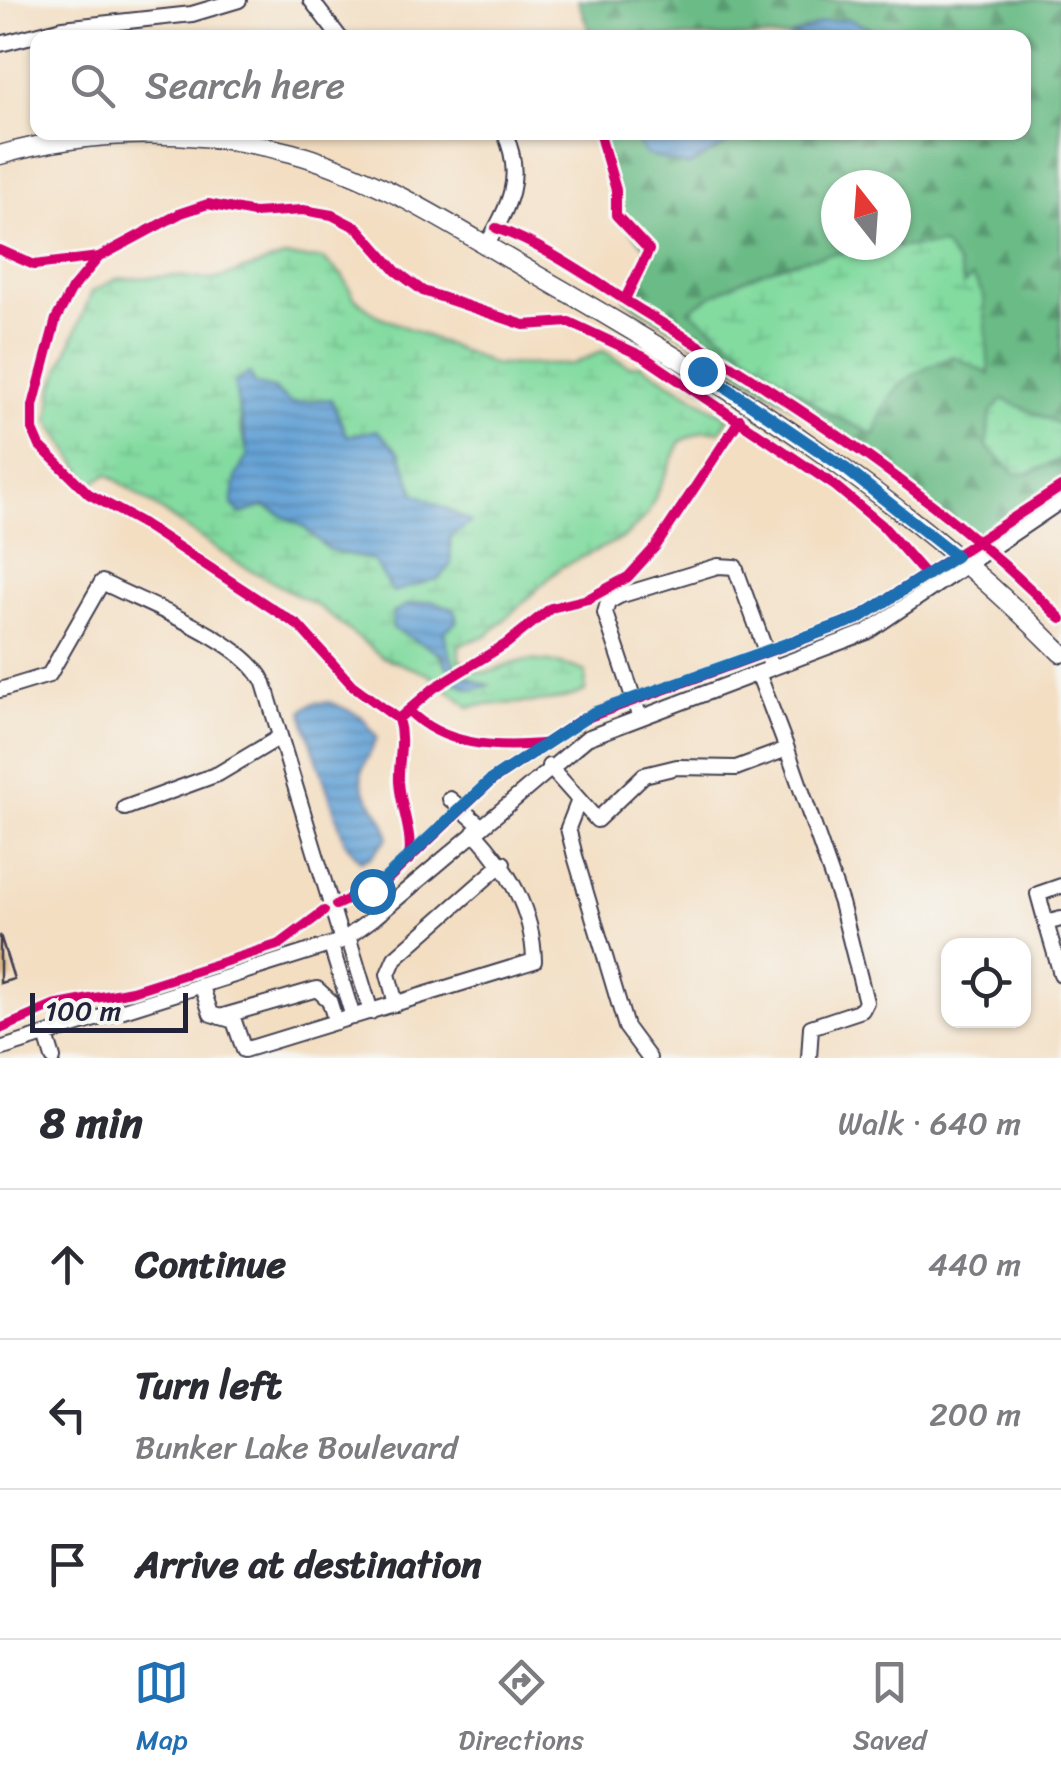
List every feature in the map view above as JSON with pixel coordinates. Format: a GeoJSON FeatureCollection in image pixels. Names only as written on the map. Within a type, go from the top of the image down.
{"type":"FeatureCollection","features":[{"type":"Feature","properties":{"kind":"main road"},"geometry":{"type":"LineString","coordinates":[[0,155],[79,140]]}},
{"type":"Feature","properties":{"kind":"main road"},"geometry":{"type":"LineString","coordinates":[[210,140],[292,154],[353,174],[486,246],[760,408],[904,513],[1061,652]]}},
{"type":"Feature","properties":{"kind":"street"},"geometry":{"type":"LineString","coordinates":[[55,30],[192,14],[240,0]]}},
{"type":"Feature","properties":{"kind":"street"},"geometry":{"type":"LineString","coordinates":[[311,0],[334,30]]}},
{"type":"Feature","properties":{"kind":"street"},"geometry":{"type":"LineString","coordinates":[[0,44],[30,36]]}},
{"type":"Feature","properties":{"kind":"street"},"geometry":{"type":"LineString","coordinates":[[486,246],[508,210],[516,184],[515,162],[507,140]]}},
{"type":"Feature","properties":{"kind":"street"},"geometry":{"type":"LineString","coordinates":[[0,1050],[340,941],[586,738],[640,714],[868,632],[1061,501]]}},
{"type":"Feature","properties":{"kind":"street"},"geometry":{"type":"LineString","coordinates":[[640,714],[605,613],[608,602],[718,566],[735,567],[787,749],[840,903],[866,1002],[862,1010],[811,1028],[809,1058]]}},
{"type":"Feature","properties":{"kind":"street"},"geometry":{"type":"LineString","coordinates":[[0,690],[50,675],[102,582],[229,648],[252,664],[264,682],[340,941],[353,1017]]}},
{"type":"Feature","properties":{"kind":"street"},"geometry":{"type":"LineString","coordinates":[[125,808],[218,774],[280,737]]}},
{"type":"Feature","properties":{"kind":"street"},"geometry":{"type":"LineString","coordinates":[[549,766],[597,820],[644,775],[677,767],[736,768],[787,749]]}},
{"type":"Feature","properties":{"kind":"street"},"geometry":{"type":"LineString","coordinates":[[202,987],[211,1014],[234,1021],[244,1050],[534,962],[531,927],[503,863],[450,798]]}},
{"type":"Feature","properties":{"kind":"street"},"geometry":{"type":"LineString","coordinates":[[579,800],[568,823],[574,856],[626,1028],[649,1058]]}},
{"type":"Feature","properties":{"kind":"street"},"geometry":{"type":"LineString","coordinates":[[396,1004],[388,974],[395,958],[503,863]]}},
{"type":"Feature","properties":{"kind":"street"},"geometry":{"type":"LineString","coordinates":[[1061,886],[1038,894],[1053,921],[1061,974]]}},
{"type":"Feature","properties":{"kind":"street"},"geometry":{"type":"LineString","coordinates":[[340,941],[371,1012]]}},
{"type":"Feature","properties":{"kind":"street"},"geometry":{"type":"LineString","coordinates":[[219,1018],[318,989],[330,1000],[336,1022]]}},
{"type":"Feature","properties":{"kind":"street"},"geometry":{"type":"LineString","coordinates":[[46,1035],[53,1058]]}},
{"type":"Feature","properties":{"kind":"green space"},"geometry":{"type":"Polygon","coordinates":[[[578,0],[1061,0],[1061,487],[975,542],[858,448],[625,299],[649,250],[616,215],[616,190],[601,140],[1031,140],[1031,30],[589,30],[578,0]]]}},
{"type":"Feature","properties":{"kind":"green space"},"geometry":{"type":"Polygon","coordinates":[[[943,245],[958,265],[964,284],[973,277],[984,296],[989,374],[953,356],[923,370],[893,393],[875,435],[826,412],[689,310],[720,291],[780,266],[821,256],[821,260],[911,260],[911,247],[943,245]]]}},
{"type":"Feature","properties":{"kind":"green space"},"geometry":{"type":"Polygon","coordinates":[[[284,257],[323,259],[342,275],[354,297],[376,315],[495,365],[573,364],[603,351],[629,366],[641,365],[729,418],[720,431],[703,431],[681,441],[647,515],[625,537],[561,567],[488,635],[459,645],[459,659],[481,672],[524,661],[570,666],[586,672],[585,691],[542,702],[469,707],[428,674],[382,657],[319,607],[234,561],[108,474],[91,484],[49,421],[53,387],[92,292],[116,279],[173,276],[214,280],[284,257]],[[256,385],[240,400],[240,427],[248,454],[236,477],[264,506],[302,526],[328,549],[374,561],[451,564],[450,537],[470,522],[415,493],[400,453],[347,437],[331,399],[291,403],[273,389],[256,385]],[[431,601],[407,605],[442,660],[467,689],[487,685],[462,672],[454,663],[431,601]]]}},
{"type":"Feature","properties":{"kind":"green space"},"geometry":{"type":"Polygon","coordinates":[[[1003,399],[1061,425],[1061,459],[1031,473],[1016,474],[986,446],[991,412],[1003,399]]]}},
{"type":"Feature","properties":{"kind":"water"},"geometry":{"type":"Polygon","coordinates":[[[848,19],[870,30],[805,30],[823,22],[848,19]]]}},
{"type":"Feature","properties":{"kind":"water"},"geometry":{"type":"Polygon","coordinates":[[[636,140],[734,140],[688,166],[646,155],[636,140]]]}},
{"type":"Feature","properties":{"kind":"water"},"geometry":{"type":"Polygon","coordinates":[[[249,373],[256,385],[273,389],[291,403],[331,399],[347,436],[377,430],[400,453],[415,493],[471,522],[450,537],[451,564],[440,578],[393,592],[374,561],[328,549],[302,526],[265,506],[241,514],[232,505],[236,477],[248,454],[234,383],[249,373]]]}},
{"type":"Feature","properties":{"kind":"water"},"geometry":{"type":"Polygon","coordinates":[[[431,601],[454,609],[457,621],[444,632],[457,667],[469,678],[489,685],[475,690],[454,682],[442,654],[393,629],[392,614],[407,605],[431,601]]]}},
{"type":"Feature","properties":{"kind":"water"},"geometry":{"type":"Polygon","coordinates":[[[330,702],[361,716],[377,737],[361,777],[388,837],[370,858],[360,861],[345,842],[304,720],[303,710],[314,703],[330,702]]]}},
{"type":"Feature","properties":{"kind":"building"},"geometry":{"type":"Polygon","coordinates":[[[0,935],[14,979],[0,983],[0,935]]]}},
{"type":"Feature","properties":{"kind":"cycle path"},"geometry":{"type":"LineString","coordinates":[[601,140],[616,190],[616,215],[649,250],[625,299]]}},
{"type":"Feature","properties":{"kind":"cycle path"},"geometry":{"type":"LineString","coordinates":[[0,250],[34,265],[99,257],[181,213],[208,204],[254,213],[303,210],[332,215],[359,229],[396,271],[423,291],[524,325],[569,322],[644,357],[834,485],[882,525],[926,575]]}},
{"type":"Feature","properties":{"kind":"cycle path"},"geometry":{"type":"LineString","coordinates":[[496,228],[574,268],[865,454],[966,532],[1061,619]]}},
{"type":"Feature","properties":{"kind":"cycle path"},"geometry":{"type":"LineString","coordinates":[[99,257],[72,289],[56,319],[33,406],[33,430],[40,446],[89,494],[140,522],[299,626],[352,685],[398,719],[434,688],[506,644],[551,608],[588,599],[628,577],[656,546],[740,419]]}},
{"type":"Feature","properties":{"kind":"cycle path"},"geometry":{"type":"LineString","coordinates":[[336,905],[384,883],[491,781],[581,720],[859,618],[1061,487]]}},
{"type":"Feature","properties":{"kind":"cycle path"},"geometry":{"type":"LineString","coordinates":[[409,711],[423,723],[454,738],[488,745],[542,744]]}},
{"type":"Feature","properties":{"kind":"cycle path"},"geometry":{"type":"LineString","coordinates":[[398,719],[399,782],[409,860]]}},
{"type":"Feature","properties":{"kind":"cycle path"},"geometry":{"type":"LineString","coordinates":[[0,1029],[53,1006],[132,991],[280,944],[324,911]]}},
{"type":"Feature","properties":{"kind":"route"},"geometry":{"type":"LineString","coordinates":[[372,891],[491,780],[593,713],[859,618],[956,556],[846,469],[702,371]]}}]}
